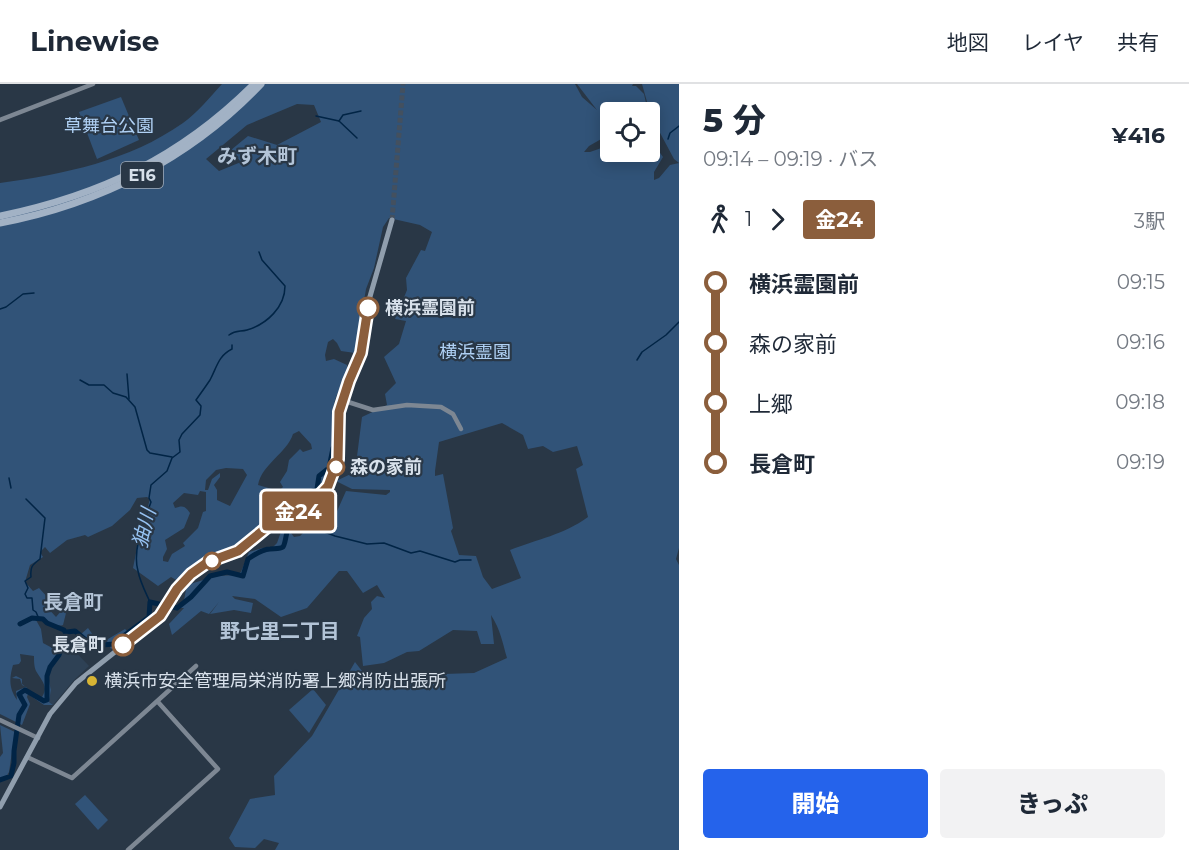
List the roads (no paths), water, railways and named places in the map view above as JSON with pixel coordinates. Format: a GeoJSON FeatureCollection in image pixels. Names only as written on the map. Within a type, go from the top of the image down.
{"type":"FeatureCollection","features":[{"type":"Feature","properties":{"kind":"highway","name":"E16"},"geometry":{"type":"LineString","coordinates":[[0,216],[63,201],[113,182],[160,158],[214,120],[252,84]]}},
{"type":"Feature","properties":{"kind":"highway","name":"E16"},"geometry":{"type":"LineString","coordinates":[[0,223],[68,206],[138,177],[175,156],[207,133],[261,84]]}},
{"type":"Feature","properties":{"kind":"main road"},"geometry":{"type":"LineString","coordinates":[[0,807],[54,709],[71,688],[155,620],[185,579],[199,568],[238,551],[270,524],[309,505],[328,486],[336,467],[339,448],[339,412],[361,353],[369,300],[392,220]]}},
{"type":"Feature","properties":{"kind":"street"},"geometry":{"type":"LineString","coordinates":[[0,120],[93,84]]}},
{"type":"Feature","properties":{"kind":"street"},"geometry":{"type":"LineString","coordinates":[[342,400],[373,410],[407,405],[441,407],[453,414],[460,429]]}},
{"type":"Feature","properties":{"kind":"street"},"geometry":{"type":"LineString","coordinates":[[27,758],[72,778],[196,666]]}},
{"type":"Feature","properties":{"kind":"street"},"geometry":{"type":"LineString","coordinates":[[128,850],[219,769],[158,702]]}},
{"type":"Feature","properties":{"kind":"street"},"geometry":{"type":"LineString","coordinates":[[0,720],[38,738]]}},
{"type":"Feature","properties":{"kind":"waterway"},"geometry":{"type":"LineString","coordinates":[[339,121],[343,115],[361,111]]}},
{"type":"Feature","properties":{"kind":"waterway"},"geometry":{"type":"LineString","coordinates":[[316,116],[339,121],[357,138]]}},
{"type":"Feature","properties":{"kind":"waterway"},"geometry":{"type":"LineString","coordinates":[[668,139],[670,133],[679,126]]}},
{"type":"Feature","properties":{"kind":"waterway","name":"㹨川"},"geometry":{"type":"LineString","coordinates":[[229,335],[261,324],[274,314],[282,301],[285,286],[262,260],[259,252]]}},
{"type":"Feature","properties":{"kind":"waterway"},"geometry":{"type":"LineString","coordinates":[[0,309],[23,294],[34,293]]}},
{"type":"Feature","properties":{"kind":"waterway"},"geometry":{"type":"LineString","coordinates":[[637,360],[642,352],[666,335],[679,322]]}},
{"type":"Feature","properties":{"kind":"waterway","name":"㹨川"},"geometry":{"type":"LineString","coordinates":[[150,602],[139,575],[137,554],[151,502],[149,498],[151,485],[167,471],[172,458],[180,452],[179,440],[182,434],[200,415],[201,406],[196,400],[210,380],[221,358],[232,349],[232,345]]}},
{"type":"Feature","properties":{"kind":"waterway"},"geometry":{"type":"LineString","coordinates":[[127,374],[129,399]]}},
{"type":"Feature","properties":{"kind":"waterway"},"geometry":{"type":"LineString","coordinates":[[80,380],[89,385],[104,385],[113,393],[126,397],[135,407],[147,450],[150,453],[172,457]]}},
{"type":"Feature","properties":{"kind":"waterway","name":"㹨川"},"geometry":{"type":"LineString","coordinates":[[0,780],[11,776],[14,763],[19,715],[25,705],[19,694],[25,690],[44,701],[47,700],[47,676],[50,667],[59,655],[67,632],[75,631],[93,646],[113,644],[149,617],[150,602],[177,608],[191,597],[210,576],[227,572],[243,576],[248,559],[264,550],[283,547],[287,532],[281,528],[297,520],[312,519],[306,498],[317,489],[319,476],[329,468],[333,448]]}},
{"type":"Feature","properties":{"kind":"waterway"},"geometry":{"type":"LineString","coordinates":[[9,478],[11,488]]}},
{"type":"Feature","properties":{"kind":"waterway"},"geometry":{"type":"LineString","coordinates":[[26,499],[45,518],[40,559],[32,566],[31,577],[25,581],[28,588],[25,594],[27,598],[32,598],[33,610],[39,619]]}},
{"type":"Feature","properties":{"kind":"waterway"},"geometry":{"type":"LineString","coordinates":[[283,501],[296,521]]}},
{"type":"Feature","properties":{"kind":"waterway"},"geometry":{"type":"LineString","coordinates":[[310,520],[314,528],[367,544],[384,543],[411,553],[420,551],[455,562],[471,560]]}},
{"type":"Feature","properties":{"kind":"waterway"},"geometry":{"type":"LineString","coordinates":[[20,624],[32,618],[43,619],[64,630],[66,634]]}},
{"type":"Feature","properties":{"kind":"tunnel"},"geometry":{"type":"LineString","coordinates":[[392,220],[403,84]]}},
{"type":"Feature","properties":{"kind":"place","name":"横浜霊園前"},"geometry":{"type":"Point","coordinates":[368,308]}},
{"type":"Feature","properties":{"kind":"place","name":"森の家前"},"geometry":{"type":"Point","coordinates":[336,467]}},
{"type":"Feature","properties":{"kind":"place","name":"長倉町"},"geometry":{"type":"Point","coordinates":[123,645]}},
{"type":"Feature","properties":{"kind":"place","name":"横浜市安全管理局栄消防署上郷消防出張所"},"geometry":{"type":"Point","coordinates":[92,681]}},
{"type":"Feature","properties":{"kind":"district","name":"みず木町"},"geometry":{"type":"Point","coordinates":[257,156]}},
{"type":"Feature","properties":{"kind":"district","name":"長倉町"},"geometry":{"type":"Point","coordinates":[73,602]}},
{"type":"Feature","properties":{"kind":"district","name":"野七里二丁目"},"geometry":{"type":"Point","coordinates":[280,631]}},
{"type":"Feature","properties":{"kind":"park label","name":"草舞台公園"},"geometry":{"type":"Point","coordinates":[109,126]}},
{"type":"Feature","properties":{"kind":"park label","name":"横浜霊園"},"geometry":{"type":"Point","coordinates":[475,352]}}]}
